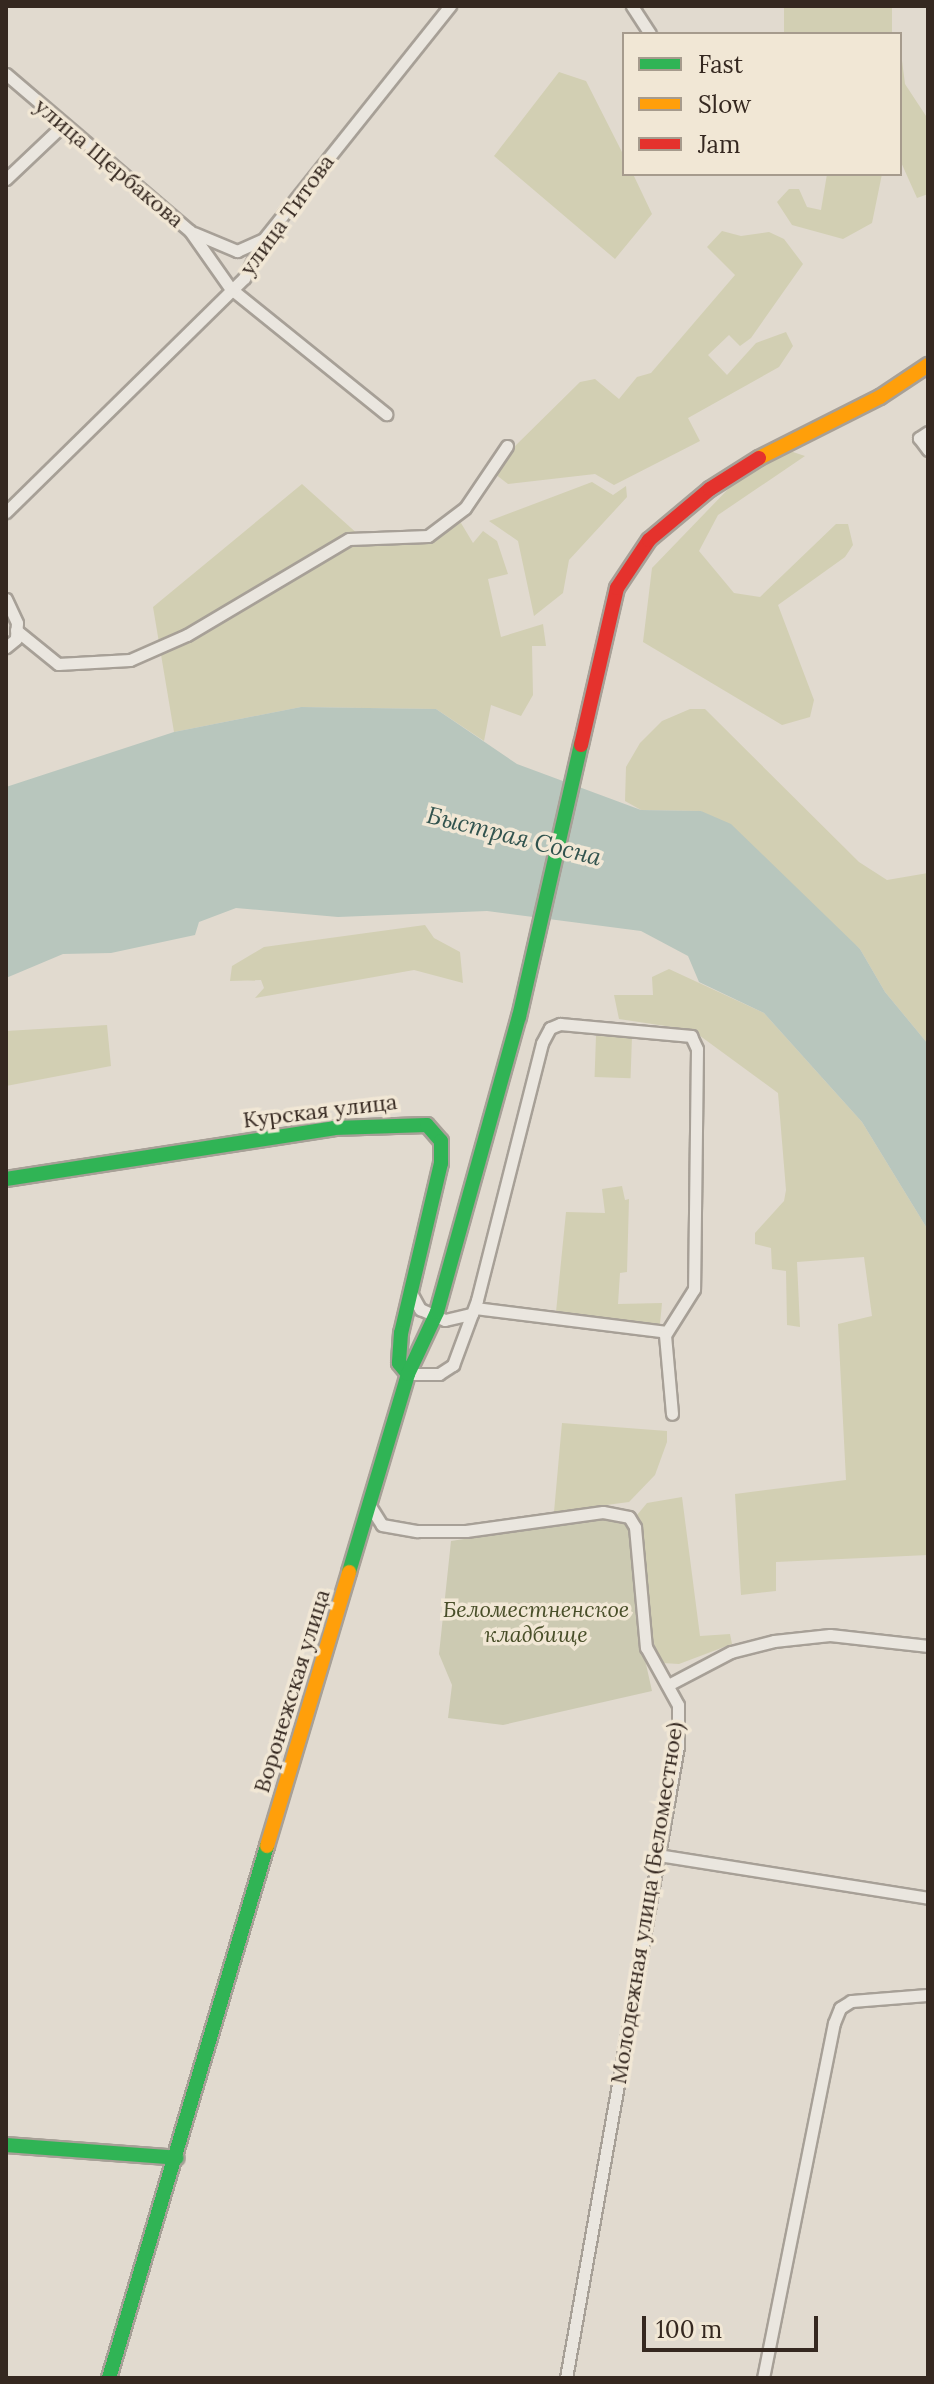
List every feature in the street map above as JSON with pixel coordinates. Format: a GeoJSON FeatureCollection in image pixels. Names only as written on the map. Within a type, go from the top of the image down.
{"type":"FeatureCollection","features":[{"type":"Feature","properties":{"kind":"street","name":"улица Титова"},"geometry":{"type":"LineString","coordinates":[[6,512],[230,288],[244,278],[263,240],[450,6]]}},
{"type":"Feature","properties":{"kind":"street"},"geometry":{"type":"LineString","coordinates":[[632,6],[649,32]]}},
{"type":"Feature","properties":{"kind":"street","name":"улица Щербакова"},"geometry":{"type":"LineString","coordinates":[[6,74],[62,126],[190,231],[230,288],[386,414]]}},
{"type":"Feature","properties":{"kind":"street"},"geometry":{"type":"LineString","coordinates":[[6,179],[62,126]]}},
{"type":"Feature","properties":{"kind":"street"},"geometry":{"type":"LineString","coordinates":[[190,231],[237,251],[263,240]]}},
{"type":"Feature","properties":{"kind":"street","name":"Воронежская улица"},"geometry":{"type":"LineString","coordinates":[[109,2378],[408,1374],[437,1312],[519,1017],[600,652],[624,575],[666,524],[747,464],[880,397],[928,365]]}},
{"type":"Feature","properties":{"kind":"street"},"geometry":{"type":"LineString","coordinates":[[928,432],[919,438],[928,450]]}},
{"type":"Feature","properties":{"kind":"street"},"geometry":{"type":"LineString","coordinates":[[16,630],[58,664],[130,660],[187,635],[349,539],[428,536],[465,508],[507,446]]}},
{"type":"Feature","properties":{"kind":"street"},"geometry":{"type":"LineString","coordinates":[[6,599],[16,630],[16,639],[6,647]]}},
{"type":"Feature","properties":{"kind":"street"},"geometry":{"type":"LineString","coordinates":[[408,1374],[450,1369],[473,1311],[542,1043],[550,1028],[560,1024],[691,1036],[697,1049],[694,1289],[667,1332],[672,1414]]}},
{"type":"Feature","properties":{"kind":"street","name":"Курская улица"},"geometry":{"type":"LineString","coordinates":[[6,1179],[334,1128],[421,1123],[440,1137],[441,1163],[398,1353],[408,1374]]}},
{"type":"Feature","properties":{"kind":"street"},"geometry":{"type":"LineString","coordinates":[[410,1290],[420,1309],[437,1312],[448,1321],[473,1311],[667,1332]]}},
{"type":"Feature","properties":{"kind":"street","name":"Молодежная улица (Беломестное)"},"geometry":{"type":"LineString","coordinates":[[370,1506],[379,1524],[417,1531],[466,1531],[622,1513],[635,1527],[646,1647],[670,1684],[680,1726],[566,2378]]}},
{"type":"Feature","properties":{"kind":"street"},"geometry":{"type":"LineString","coordinates":[[670,1684],[731,1652],[774,1641],[830,1635],[928,1646]]}},
{"type":"Feature","properties":{"kind":"street"},"geometry":{"type":"LineString","coordinates":[[658,1855],[928,1898]]}},
{"type":"Feature","properties":{"kind":"street"},"geometry":{"type":"LineString","coordinates":[[763,2378],[834,2023],[840,2008],[851,2001],[928,1995]]}},
{"type":"Feature","properties":{"kind":"street"},"geometry":{"type":"LineString","coordinates":[[6,2145],[177,2158]]}},
{"type":"Feature","properties":{"kind":"shaded area"},"geometry":{"type":"Polygon","coordinates":[[[784,6],[892,6],[892,32],[784,32],[784,6]]]}},
{"type":"Feature","properties":{"kind":"shaded area"},"geometry":{"type":"Polygon","coordinates":[[[902,61],[905,84],[928,119],[928,194],[917,198],[902,164],[902,61]]]}},
{"type":"Feature","properties":{"kind":"shaded area"},"geometry":{"type":"Polygon","coordinates":[[[559,72],[586,81],[622,152],[622,176],[634,176],[652,214],[615,259],[494,156],[559,72]]]}},
{"type":"Feature","properties":{"kind":"shaded area"},"geometry":{"type":"Polygon","coordinates":[[[827,176],[882,176],[872,223],[843,239],[792,225],[777,202],[789,189],[799,189],[807,207],[821,210],[827,176]]]}},
{"type":"Feature","properties":{"kind":"shaded area"},"geometry":{"type":"Polygon","coordinates":[[[722,231],[741,236],[769,232],[784,239],[803,264],[751,338],[740,346],[729,335],[708,355],[727,375],[756,343],[786,332],[793,346],[779,367],[688,418],[700,441],[614,485],[595,474],[508,484],[495,474],[512,449],[580,382],[595,379],[619,399],[637,377],[651,373],[735,275],[707,247],[722,231]]]}},
{"type":"Feature","properties":{"kind":"shaded area"},"geometry":{"type":"Polygon","coordinates":[[[787,450],[805,456],[718,515],[699,551],[734,593],[760,597],[836,524],[848,524],[853,545],[845,557],[778,605],[814,700],[810,717],[782,725],[643,642],[652,568],[733,484],[787,450]]]}},
{"type":"Feature","properties":{"kind":"shaded area"},"geometry":{"type":"Polygon","coordinates":[[[592,482],[613,495],[626,486],[627,497],[569,560],[563,593],[534,616],[518,541],[489,521],[592,482]]]}},
{"type":"Feature","properties":{"kind":"shaded area"},"geometry":{"type":"Polygon","coordinates":[[[302,484],[370,545],[461,523],[473,543],[483,531],[497,541],[508,574],[488,579],[501,637],[543,624],[546,646],[532,646],[533,695],[521,716],[491,705],[484,741],[436,709],[301,707],[174,732],[153,607],[302,484]]]}},
{"type":"Feature","properties":{"kind":"shaded area"},"geometry":{"type":"Polygon","coordinates":[[[690,709],[705,709],[859,862],[887,880],[928,873],[928,1044],[885,992],[860,949],[701,811],[641,810],[625,801],[626,767],[640,743],[662,721],[690,709]]]}},
{"type":"Feature","properties":{"kind":"shaded area"},"geometry":{"type":"Polygon","coordinates":[[[425,925],[434,938],[460,952],[463,983],[414,970],[255,998],[264,988],[261,980],[230,981],[232,966],[264,947],[425,925]]]}},
{"type":"Feature","properties":{"kind":"shaded area"},"geometry":{"type":"Polygon","coordinates":[[[669,969],[764,1013],[862,1122],[928,1230],[928,1555],[776,1562],[776,1591],[741,1595],[735,1494],[846,1480],[838,1324],[872,1316],[864,1257],[797,1262],[800,1327],[787,1325],[786,1271],[772,1269],[771,1248],[755,1244],[755,1233],[784,1201],[786,1190],[778,1093],[692,1030],[619,1019],[614,995],[653,995],[652,977],[669,969]]]}},
{"type":"Feature","properties":{"kind":"shaded area"},"geometry":{"type":"Polygon","coordinates":[[[107,1025],[111,1066],[6,1086],[6,1031],[107,1025]]]}},
{"type":"Feature","properties":{"kind":"shaded area"},"geometry":{"type":"Polygon","coordinates":[[[596,1036],[632,1037],[631,1078],[595,1077],[596,1036]]]}},
{"type":"Feature","properties":{"kind":"shaded area"},"geometry":{"type":"Polygon","coordinates":[[[622,1186],[625,1200],[629,1199],[627,1272],[620,1273],[618,1304],[662,1303],[660,1324],[556,1312],[566,1212],[605,1213],[602,1189],[622,1186]]]}},
{"type":"Feature","properties":{"kind":"shaded area"},"geometry":{"type":"Polygon","coordinates":[[[562,1423],[667,1431],[667,1442],[655,1475],[629,1502],[554,1512],[562,1423]]]}},
{"type":"Feature","properties":{"kind":"shaded area"},"geometry":{"type":"Polygon","coordinates":[[[682,1497],[700,1636],[730,1634],[732,1644],[679,1664],[662,1663],[653,1652],[647,1626],[637,1515],[647,1503],[682,1497]]]}},
{"type":"Feature","properties":{"kind":"green space","name":"Беломестненское кладбище"},"geometry":{"type":"Polygon","coordinates":[[[600,1518],[625,1523],[631,1534],[640,1637],[652,1691],[503,1725],[448,1718],[452,1685],[439,1654],[451,1541],[600,1518]]]}},
{"type":"Feature","properties":{"kind":"water","name":"Быстрая Сосна"},"geometry":{"type":"Polygon","coordinates":[[[301,707],[436,709],[517,764],[641,810],[701,811],[731,824],[860,949],[885,992],[928,1044],[928,1230],[862,1122],[764,1013],[699,982],[688,956],[641,931],[487,911],[338,917],[236,908],[199,922],[195,935],[111,953],[63,954],[6,978],[6,787],[174,732],[301,707]]]}},
{"type":"Feature","properties":{"kind":"traffic: fast"},"geometry":{"type":"LineString","coordinates":[[349,1572],[408,1374],[437,1312],[519,1017],[581,745]]}},
{"type":"Feature","properties":{"kind":"traffic: fast"},"geometry":{"type":"LineString","coordinates":[[6,1179],[334,1128],[427,1125],[441,1141],[441,1163],[401,1333],[399,1363],[408,1374]]}},
{"type":"Feature","properties":{"kind":"traffic: fast"},"geometry":{"type":"LineString","coordinates":[[109,2378],[267,1846]]}},
{"type":"Feature","properties":{"kind":"traffic: fast"},"geometry":{"type":"LineString","coordinates":[[6,2145],[177,2158]]}},
{"type":"Feature","properties":{"kind":"traffic: slow"},"geometry":{"type":"LineString","coordinates":[[759,458],[880,397],[928,365]]}},
{"type":"Feature","properties":{"kind":"traffic: slow"},"geometry":{"type":"LineString","coordinates":[[267,1846],[349,1572]]}},
{"type":"Feature","properties":{"kind":"traffic: jam"},"geometry":{"type":"LineString","coordinates":[[581,745],[617,588],[649,540],[710,489],[759,458]]}}]}
